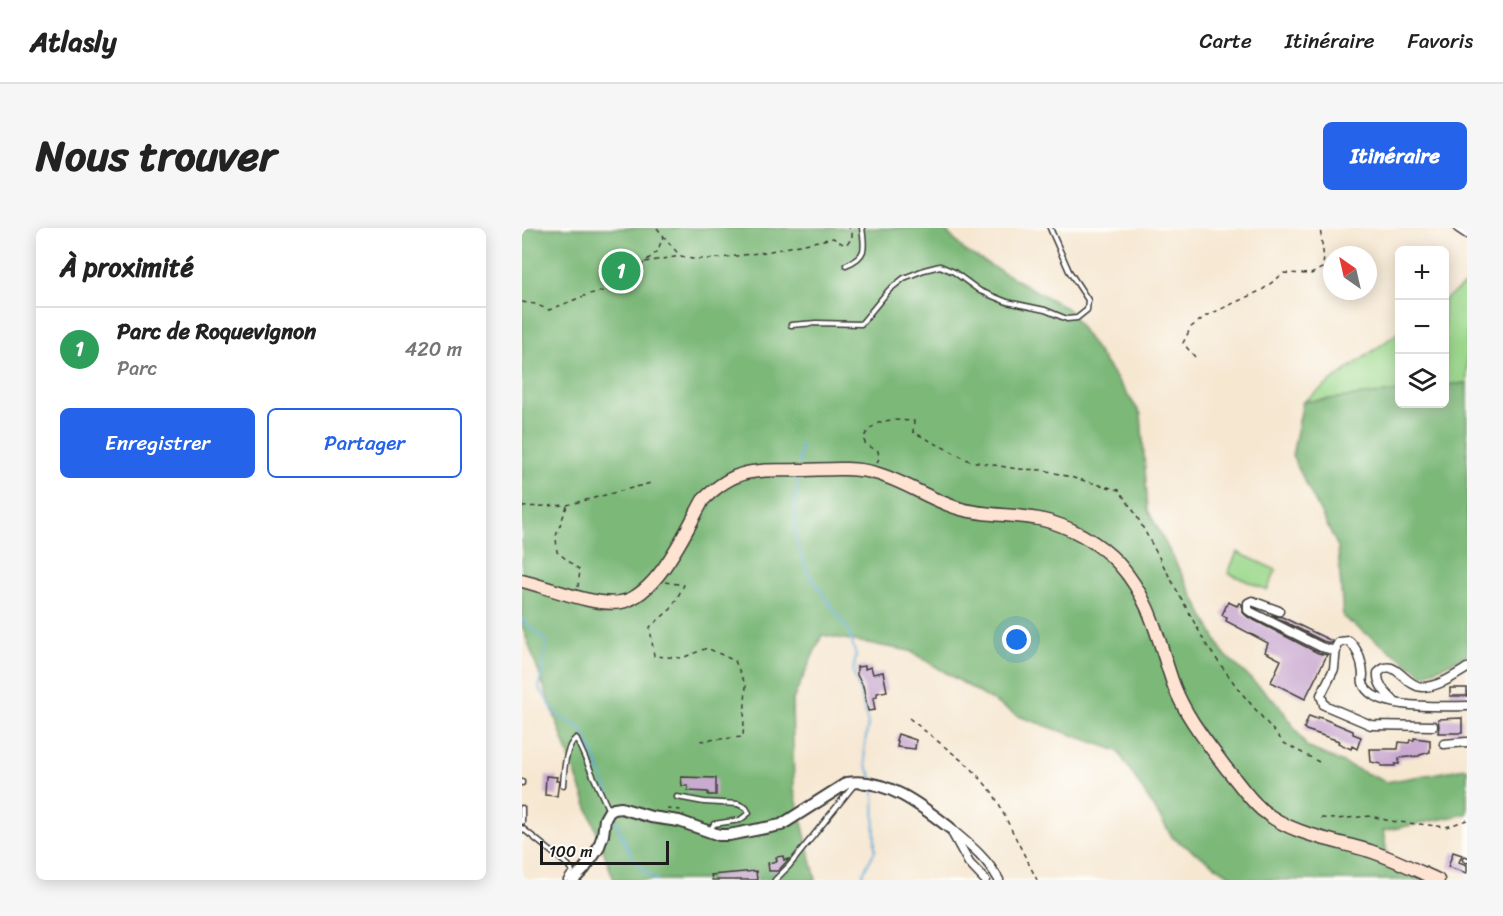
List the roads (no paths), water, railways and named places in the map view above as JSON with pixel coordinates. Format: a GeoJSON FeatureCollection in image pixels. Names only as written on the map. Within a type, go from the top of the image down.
{"type":"FeatureCollection","features":[{"type":"Feature","properties":{"kind":"main road"},"geometry":{"type":"LineString","coordinates":[[522,581],[603,602],[622,602],[639,594],[656,580],[703,500],[713,489],[745,473],[835,470],[873,472],[960,509],[1038,519],[1065,526],[1088,539],[1116,562],[1133,580],[1146,604],[1174,686],[1189,718],[1251,799],[1278,821],[1313,836],[1343,843],[1406,864],[1434,878]]}},
{"type":"Feature","properties":{"kind":"street"},"geometry":{"type":"LineString","coordinates":[[1458,228],[1467,234]]}},
{"type":"Feature","properties":{"kind":"street"},"geometry":{"type":"LineString","coordinates":[[1280,611],[1252,601],[1248,603],[1248,610],[1251,612],[1321,647],[1336,651]]}},
{"type":"Feature","properties":{"kind":"street"},"geometry":{"type":"LineString","coordinates":[[1433,726],[1371,725],[1324,705],[1321,695],[1334,669],[1339,642],[1349,641],[1354,645],[1363,674],[1363,683],[1368,692],[1379,699],[1412,706],[1467,706]]}},
{"type":"Feature","properties":{"kind":"street"},"geometry":{"type":"LineString","coordinates":[[1394,702],[1378,680],[1378,673],[1387,666],[1397,671],[1413,686],[1420,687],[1435,685],[1467,668]]}},
{"type":"Feature","properties":{"kind":"street"},"geometry":{"type":"LineString","coordinates":[[1444,744],[1467,742]]}},
{"type":"Feature","properties":{"kind":"street"},"geometry":{"type":"LineString","coordinates":[[573,880],[598,849],[607,815],[621,808],[634,813],[678,821],[708,832],[729,835],[781,825],[848,783],[862,782],[884,788],[914,801],[978,852],[992,867],[999,880]]}},
{"type":"Feature","properties":{"kind":"street"},"geometry":{"type":"LineString","coordinates":[[950,828],[969,863],[985,880]]}},
{"type":"Feature","properties":{"kind":"lane"},"geometry":{"type":"LineString","coordinates":[[846,266],[858,261],[866,247],[862,228]]}},
{"type":"Feature","properties":{"kind":"lane"},"geometry":{"type":"LineString","coordinates":[[791,325],[861,324],[889,290],[904,278],[940,266],[954,272],[980,291],[1007,302],[1045,310],[1067,319],[1077,318],[1087,310],[1088,300],[1069,271],[1050,228]]}},
{"type":"Feature","properties":{"kind":"lane"},"geometry":{"type":"LineString","coordinates":[[563,784],[569,751],[572,741],[576,738],[607,815]]}},
{"type":"Feature","properties":{"kind":"lane"},"geometry":{"type":"LineString","coordinates":[[775,880],[862,782]]}},
{"type":"Feature","properties":{"kind":"lane"},"geometry":{"type":"LineString","coordinates":[[677,796],[705,802],[738,804],[746,808],[749,813],[740,820],[714,824],[708,832]]}},
{"type":"Feature","properties":{"kind":"lane"},"geometry":{"type":"LineString","coordinates":[[522,808],[522,822]]}},
{"type":"Feature","properties":{"kind":"lane"},"geometry":{"type":"LineString","coordinates":[[522,828],[567,865],[572,871],[566,880]]}},
{"type":"Feature","properties":{"kind":"waterway"},"geometry":{"type":"LineString","coordinates":[[799,464],[801,443]]}},
{"type":"Feature","properties":{"kind":"waterway"},"geometry":{"type":"LineString","coordinates":[[798,473],[795,507],[796,539],[807,571],[849,631],[856,656],[853,672],[868,724],[864,749],[866,765],[873,779]]}},
{"type":"Feature","properties":{"kind":"waterway"},"geometry":{"type":"LineString","coordinates":[[522,619],[547,642],[539,688],[556,714],[582,729],[609,794]]}},
{"type":"Feature","properties":{"kind":"waterway"},"geometry":{"type":"LineString","coordinates":[[864,880],[863,873],[875,851],[874,788]]}},
{"type":"Feature","properties":{"kind":"waterway"},"geometry":{"type":"LineString","coordinates":[[615,819],[635,861],[657,880]]}},
{"type":"Feature","properties":{"kind":"place","name":"Parc de Roquevignon"},"geometry":{"type":"Point","coordinates":[621,271]}}]}
